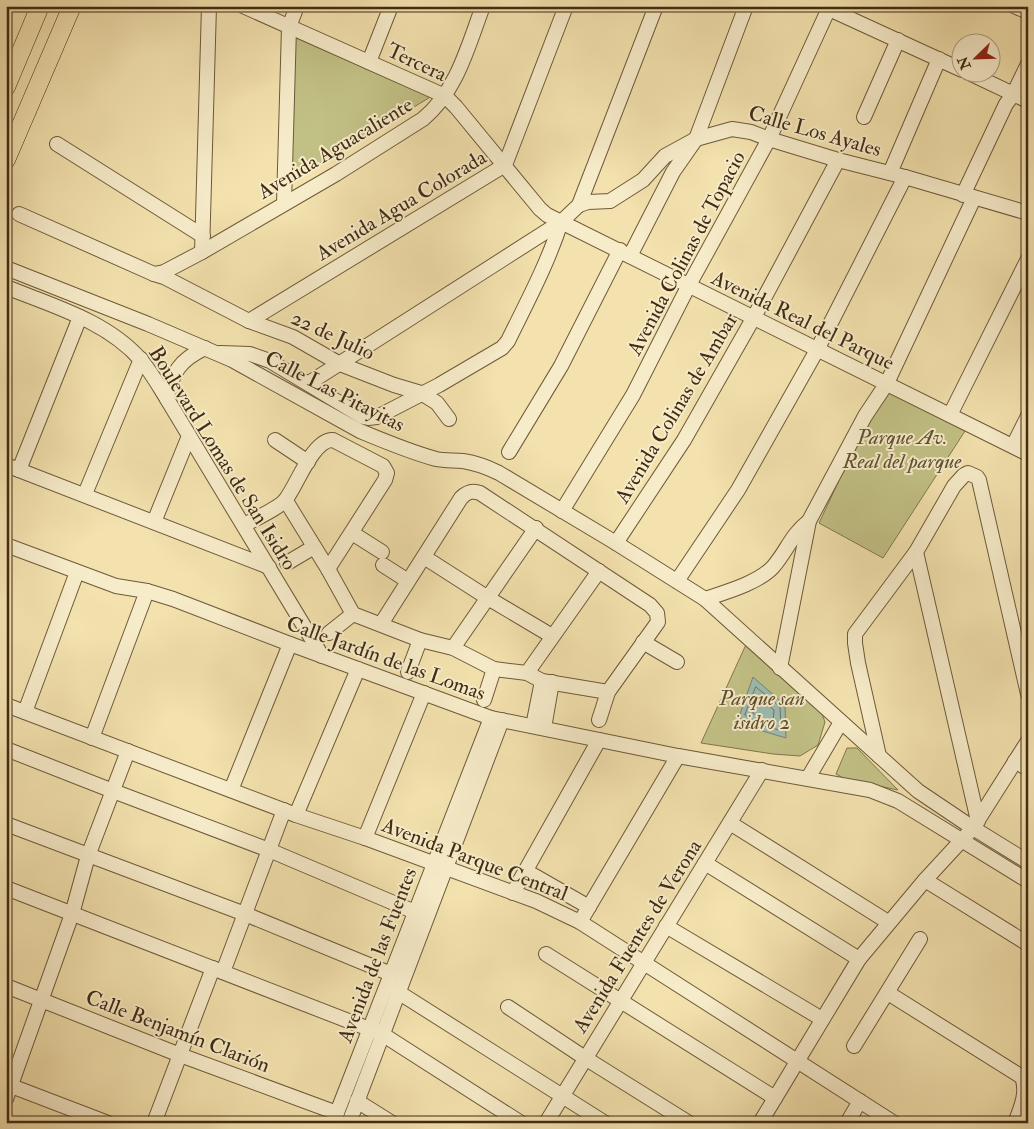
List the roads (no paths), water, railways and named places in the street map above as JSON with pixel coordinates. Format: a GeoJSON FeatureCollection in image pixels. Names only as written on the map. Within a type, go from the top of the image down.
{"type":"FeatureCollection","features":[{"type":"Feature","properties":{"kind":"main road"},"geometry":{"type":"LineString","coordinates":[[6,87],[40,6]]}},
{"type":"Feature","properties":{"kind":"main road"},"geometry":{"type":"LineString","coordinates":[[6,160],[72,6]]}},
{"type":"Feature","properties":{"kind":"street"},"geometry":{"type":"LineString","coordinates":[[202,252],[209,6]]}},
{"type":"Feature","properties":{"kind":"street","name":"Tercera"},"geometry":{"type":"LineString","coordinates":[[243,6],[445,96],[505,165],[540,209],[561,222]]}},
{"type":"Feature","properties":{"kind":"street"},"geometry":{"type":"LineString","coordinates":[[284,203],[289,28],[297,6]]}},
{"type":"Feature","properties":{"kind":"street"},"geometry":{"type":"LineString","coordinates":[[369,62],[391,6]]}},
{"type":"Feature","properties":{"kind":"street","name":"Avenida Aguacaliente"},"geometry":{"type":"LineString","coordinates":[[154,274],[164,272],[202,252],[336,174],[411,128],[434,110],[445,96],[456,76],[483,6]]}},
{"type":"Feature","properties":{"kind":"street","name":"Avenida Agua Colorada"},"geometry":{"type":"LineString","coordinates":[[249,321],[505,165],[566,6]]}},
{"type":"Feature","properties":{"kind":"street"},"geometry":{"type":"LineString","coordinates":[[309,383],[561,222],[579,205],[656,6]]}},
{"type":"Feature","properties":{"kind":"street"},"geometry":{"type":"LineString","coordinates":[[509,452],[673,172],[696,138],[746,6]]}},
{"type":"Feature","properties":{"kind":"street"},"geometry":{"type":"LineString","coordinates":[[1014,6],[1028,12]]}},
{"type":"Feature","properties":{"kind":"street"},"geometry":{"type":"LineString","coordinates":[[829,8],[952,65]]}},
{"type":"Feature","properties":{"kind":"street","name":"Avenida Colinas de Topacio"},"geometry":{"type":"LineString","coordinates":[[562,510],[633,395],[689,285],[769,139],[829,8]]}},
{"type":"Feature","properties":{"kind":"street"},"geometry":{"type":"LineString","coordinates":[[864,117],[898,40]]}},
{"type":"Feature","properties":{"kind":"street"},"geometry":{"type":"LineString","coordinates":[[890,173],[939,59]]}},
{"type":"Feature","properties":{"kind":"street"},"geometry":{"type":"LineString","coordinates":[[1028,64],[1013,95],[1006,104],[887,383],[865,416],[809,521],[780,668],[918,791],[976,824],[1028,862]]}},
{"type":"Feature","properties":{"kind":"street"},"geometry":{"type":"LineString","coordinates":[[987,82],[1028,102]]}},
{"type":"Feature","properties":{"kind":"street","name":"Calle Los Ayales"},"geometry":{"type":"LineString","coordinates":[[579,205],[588,202],[610,201],[643,180],[665,156],[696,138],[732,129],[751,132],[838,160],[905,177],[1028,213]]}},
{"type":"Feature","properties":{"kind":"street"},"geometry":{"type":"LineString","coordinates":[[57,144],[203,236]]}},
{"type":"Feature","properties":{"kind":"street","name":"Avenida Colinas de Ambar"},"geometry":{"type":"LineString","coordinates":[[616,543],[684,440],[754,317],[838,160]]}},
{"type":"Feature","properties":{"kind":"street"},"geometry":{"type":"LineString","coordinates":[[677,581],[738,490],[817,350],[905,177]]}},
{"type":"Feature","properties":{"kind":"street","name":"22 de Julio"},"geometry":{"type":"LineString","coordinates":[[19,214],[164,277],[249,321],[294,337],[340,364],[422,393]]}},
{"type":"Feature","properties":{"kind":"street"},"geometry":{"type":"LineString","coordinates":[[167,399],[169,384],[180,365],[189,357],[211,351],[238,353],[260,356],[368,418],[377,417],[502,348],[508,341],[540,276],[554,246],[561,222]]}},
{"type":"Feature","properties":{"kind":"street","name":"Avenida Real del Parque"},"geometry":{"type":"LineString","coordinates":[[561,222],[1028,454]]}},
{"type":"Feature","properties":{"kind":"street"},"geometry":{"type":"LineString","coordinates":[[950,415],[1028,259]]}},
{"type":"Feature","properties":{"kind":"street","name":"Calle Las Pitayitas"},"geometry":{"type":"LineString","coordinates":[[6,268],[211,351],[278,385],[360,431],[403,449],[437,459],[484,465],[500,473],[705,599],[780,668]]}},
{"type":"Feature","properties":{"kind":"street","name":"Boulevard Lomas de San Isidro"},"geometry":{"type":"LineString","coordinates":[[6,287],[80,317],[110,332],[141,360],[167,399],[322,656]]}},
{"type":"Feature","properties":{"kind":"street"},"geometry":{"type":"LineString","coordinates":[[110,332],[120,314]]}},
{"type":"Feature","properties":{"kind":"street"},"geometry":{"type":"LineString","coordinates":[[80,317],[12,467],[269,567]]}},
{"type":"Feature","properties":{"kind":"street"},"geometry":{"type":"LineString","coordinates":[[85,494],[141,360]]}},
{"type":"Feature","properties":{"kind":"street"},"geometry":{"type":"LineString","coordinates":[[422,393],[437,403],[449,419]]}},
{"type":"Feature","properties":{"kind":"street"},"geometry":{"type":"LineString","coordinates":[[1013,446],[1028,416]]}},
{"type":"Feature","properties":{"kind":"street"},"geometry":{"type":"LineString","coordinates":[[154,522],[189,436]]}},
{"type":"Feature","properties":{"kind":"street"},"geometry":{"type":"LineString","coordinates":[[275,440],[308,462]]}},
{"type":"Feature","properties":{"kind":"street"},"geometry":{"type":"LineString","coordinates":[[244,525],[286,501],[308,462],[324,441],[331,440],[385,468],[386,477],[352,534],[328,569]]}},
{"type":"Feature","properties":{"kind":"street"},"geometry":{"type":"LineString","coordinates":[[880,756],[858,663],[855,634],[916,552],[960,479],[968,473],[979,480],[1028,694]]}},
{"type":"Feature","properties":{"kind":"street"},"geometry":{"type":"LineString","coordinates":[[381,624],[461,498],[470,492],[480,493],[536,528],[650,605],[657,612],[658,622],[608,692],[598,720]]}},
{"type":"Feature","properties":{"kind":"street"},"geometry":{"type":"LineString","coordinates":[[286,501],[353,614],[420,640],[453,648],[494,669],[527,673],[547,681],[608,692]]}},
{"type":"Feature","properties":{"kind":"street"},"geometry":{"type":"LineString","coordinates":[[705,599],[736,588],[765,574],[774,565],[798,530],[809,521]]}},
{"type":"Feature","properties":{"kind":"street"},"geometry":{"type":"LineString","coordinates":[[453,648],[536,528]]}},
{"type":"Feature","properties":{"kind":"street"},"geometry":{"type":"LineString","coordinates":[[352,534],[408,581]]}},
{"type":"Feature","properties":{"kind":"street"},"geometry":{"type":"LineString","coordinates":[[287,564],[314,547]]}},
{"type":"Feature","properties":{"kind":"street","name":"Calle Jardín de las Lomas"},"geometry":{"type":"LineString","coordinates":[[8,550],[116,586],[147,591],[496,719],[678,756],[762,770]]}},
{"type":"Feature","properties":{"kind":"street"},"geometry":{"type":"LineString","coordinates":[[916,552],[976,824]]}},
{"type":"Feature","properties":{"kind":"street"},"geometry":{"type":"LineString","coordinates":[[424,557],[552,636]]}},
{"type":"Feature","properties":{"kind":"street"},"geometry":{"type":"LineString","coordinates":[[527,673],[599,571]]}},
{"type":"Feature","properties":{"kind":"street"},"geometry":{"type":"LineString","coordinates":[[25,712],[78,572]]}},
{"type":"Feature","properties":{"kind":"street"},"geometry":{"type":"LineString","coordinates":[[92,738],[147,591]]}},
{"type":"Feature","properties":{"kind":"street"},"geometry":{"type":"LineString","coordinates":[[328,632],[353,614]]}},
{"type":"Feature","properties":{"kind":"street"},"geometry":{"type":"LineString","coordinates":[[408,672],[420,640]]}},
{"type":"Feature","properties":{"kind":"street"},"geometry":{"type":"LineString","coordinates":[[643,642],[677,662]]}},
{"type":"Feature","properties":{"kind":"street"},"geometry":{"type":"LineString","coordinates":[[231,790],[290,644]]}},
{"type":"Feature","properties":{"kind":"street"},"geometry":{"type":"LineString","coordinates":[[154,1123],[180,1054],[245,914],[269,850],[290,813],[358,669]]}},
{"type":"Feature","properties":{"kind":"street"},"geometry":{"type":"LineString","coordinates":[[484,700],[494,669]]}},
{"type":"Feature","properties":{"kind":"street"},"geometry":{"type":"LineString","coordinates":[[538,727],[547,681]]}},
{"type":"Feature","properties":{"kind":"street"},"geometry":{"type":"LineString","coordinates":[[365,838],[424,693]]}},
{"type":"Feature","properties":{"kind":"street","name":"Avenida Parque Central"},"geometry":{"type":"LineString","coordinates":[[6,705],[290,813],[440,865],[550,907],[580,922],[894,1123]]}},
{"type":"Feature","properties":{"kind":"street","name":"Avenida de las Fuentes"},"geometry":{"type":"LineString","coordinates":[[335,1118],[376,1031],[398,992],[440,865],[496,719]]}},
{"type":"Feature","properties":{"kind":"street"},"geometry":{"type":"LineString","coordinates":[[808,778],[841,722]]}},
{"type":"Feature","properties":{"kind":"street"},"geometry":{"type":"LineString","coordinates":[[513,893],[599,740]]}},
{"type":"Feature","properties":{"kind":"street"},"geometry":{"type":"LineString","coordinates":[[760,1123],[858,959],[925,880],[963,841],[976,824],[1028,741]]}},
{"type":"Feature","properties":{"kind":"street"},"geometry":{"type":"LineString","coordinates":[[6,749],[269,850],[415,912]]}},
{"type":"Feature","properties":{"kind":"street"},"geometry":{"type":"LineString","coordinates":[[6,1099],[9,1085],[42,1000],[72,914],[88,856],[128,751]]}},
{"type":"Feature","properties":{"kind":"street"},"geometry":{"type":"LineString","coordinates":[[580,922],[678,756]]}},
{"type":"Feature","properties":{"kind":"street"},"geometry":{"type":"LineString","coordinates":[[1015,761],[1028,769]]}},
{"type":"Feature","properties":{"kind":"street"},"geometry":{"type":"LineString","coordinates":[[762,770],[870,790],[890,796],[1028,881]]}},
{"type":"Feature","properties":{"kind":"street","name":"Avenida Fuentes de Verona"},"geometry":{"type":"LineString","coordinates":[[546,1123],[762,770]]}},
{"type":"Feature","properties":{"kind":"street"},"geometry":{"type":"LineString","coordinates":[[730,823],[888,922]]}},
{"type":"Feature","properties":{"kind":"street"},"geometry":{"type":"LineString","coordinates":[[6,824],[245,914],[391,974]]}},
{"type":"Feature","properties":{"kind":"street"},"geometry":{"type":"LineString","coordinates":[[706,863],[858,959]]}},
{"type":"Feature","properties":{"kind":"street","name":"Avenida de las Fuentes"},"geometry":{"type":"LineString","coordinates":[[349,1123],[357,1101],[391,974],[415,912],[440,865]]}},
{"type":"Feature","properties":{"kind":"street"},"geometry":{"type":"LineString","coordinates":[[526,870],[589,907]]}},
{"type":"Feature","properties":{"kind":"street"},"geometry":{"type":"LineString","coordinates":[[925,880],[1028,944]]}},
{"type":"Feature","properties":{"kind":"street"},"geometry":{"type":"LineString","coordinates":[[6,888],[376,1031],[521,1123]]}},
{"type":"Feature","properties":{"kind":"street"},"geometry":{"type":"LineString","coordinates":[[666,926],[822,1019]]}},
{"type":"Feature","properties":{"kind":"street"},"geometry":{"type":"LineString","coordinates":[[854,1046],[920,939]]}},
{"type":"Feature","properties":{"kind":"street"},"geometry":{"type":"LineString","coordinates":[[546,954],[775,1098]]}},
{"type":"Feature","properties":{"kind":"street","name":"Calle Benjamín Clarión"},"geometry":{"type":"LineString","coordinates":[[6,986],[180,1054],[335,1118]]}},
{"type":"Feature","properties":{"kind":"street"},"geometry":{"type":"LineString","coordinates":[[398,992],[605,1123]]}},
{"type":"Feature","properties":{"kind":"street"},"geometry":{"type":"LineString","coordinates":[[888,993],[1022,1077],[1026,1084],[1024,1097],[1015,1123]]}},
{"type":"Feature","properties":{"kind":"street"},"geometry":{"type":"LineString","coordinates":[[508,1007],[689,1123]]}},
{"type":"Feature","properties":{"kind":"street"},"geometry":{"type":"LineString","coordinates":[[9,1085],[108,1123]]}},
{"type":"Feature","properties":{"kind":"street"},"geometry":{"type":"LineString","coordinates":[[357,1101],[392,1123]]}},
{"type":"Feature","properties":{"kind":"street"},"geometry":{"type":"LineString","coordinates":[[847,1123],[860,1101]]}},
{"type":"Feature","properties":{"kind":"water"},"geometry":{"type":"Polygon","coordinates":[[[753,677],[785,705],[786,738],[756,729],[739,717],[753,677]]]}},
{"type":"Feature","properties":{"kind":"park label","name":"Parque Av. Real del parque"},"geometry":{"type":"Point","coordinates":[902,449]}},
{"type":"Feature","properties":{"kind":"park label","name":"Parque san isidro 2"},"geometry":{"type":"Point","coordinates":[762,710]}}]}
